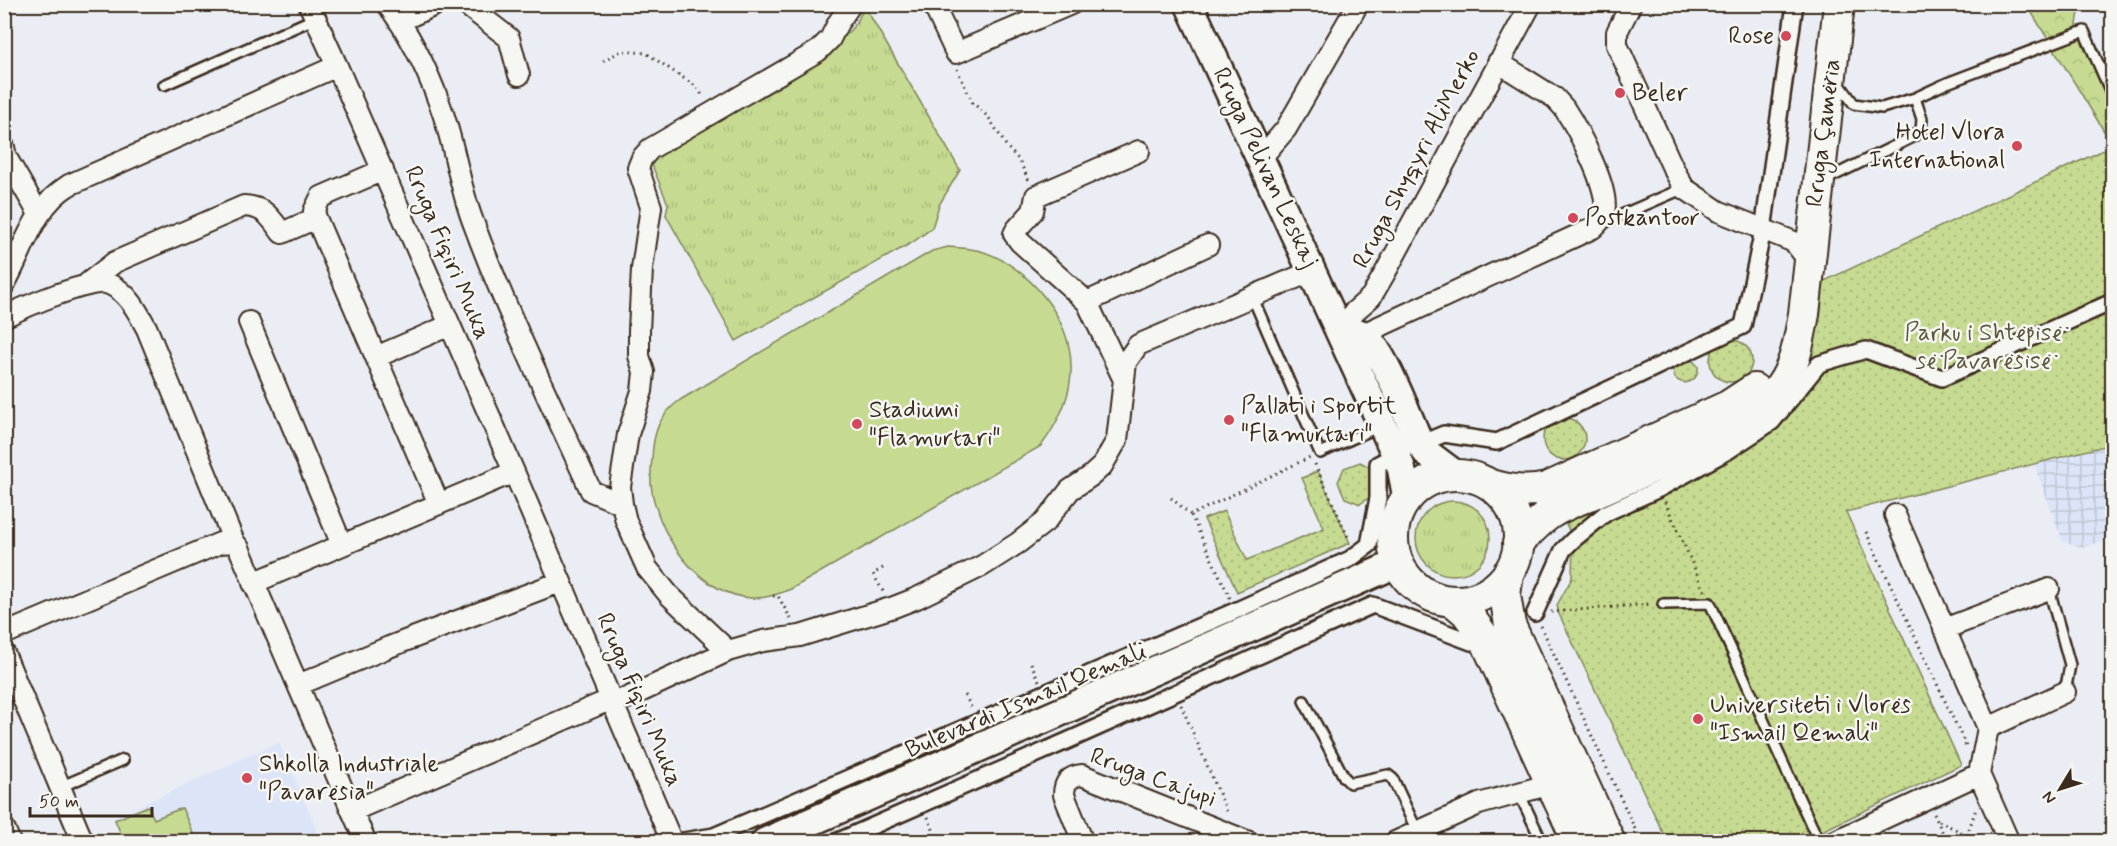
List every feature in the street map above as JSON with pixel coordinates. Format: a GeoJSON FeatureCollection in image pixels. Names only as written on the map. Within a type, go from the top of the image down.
{"type":"FeatureCollection","features":[{"type":"Feature","properties":{"kind":"main road","name":"Rruga Pelivan Leskaj"},"geometry":{"type":"LineString","coordinates":[[1189,4],[1312,271],[1352,333],[1382,425],[1408,450],[1428,454],[1456,475]]}},
{"type":"Feature","properties":{"kind":"main road","name":"Rruga Çamëria"},"geometry":{"type":"LineString","coordinates":[[1802,251],[1824,4]]}},
{"type":"Feature","properties":{"kind":"main road","name":"Rruga Çamëria"},"geometry":{"type":"LineString","coordinates":[[1802,251],[1818,184],[1839,4]]}},
{"type":"Feature","properties":{"kind":"main road"},"geometry":{"type":"LineString","coordinates":[[1518,543],[1536,524],[1557,510],[1696,446],[1737,424],[1772,396],[1788,374],[1799,338],[1802,251]]}},
{"type":"Feature","properties":{"kind":"main road"},"geometry":{"type":"LineString","coordinates":[[1490,485],[1519,491],[1547,488],[1744,397],[1769,372],[1778,357],[1802,251]]}},
{"type":"Feature","properties":{"kind":"main road","name":"Rruga Pelivan Leskaj"},"geometry":{"type":"LineString","coordinates":[[1352,333],[1370,340],[1383,362],[1408,450],[1401,467],[1407,498]]}},
{"type":"Feature","properties":{"kind":"main road"},"geometry":{"type":"LineString","coordinates":[[1508,573],[1488,592],[1472,599],[1453,601],[1436,598],[1420,590],[1407,578],[1398,563],[1393,546],[1393,529],[1398,513],[1407,498],[1429,481],[1456,475],[1474,477],[1499,492],[1512,510],[1516,521],[1518,543],[1517,554],[1508,573],[1505,595],[1510,625],[1610,842]]}},
{"type":"Feature","properties":{"kind":"main road","name":"Bulevardi Ismail Qemali"},"geometry":{"type":"LineString","coordinates":[[765,842],[1398,563]]}},
{"type":"Feature","properties":{"kind":"main road"},"geometry":{"type":"LineString","coordinates":[[1453,601],[1466,612],[1484,637],[1578,842]]}},
{"type":"Feature","properties":{"kind":"street"},"geometry":{"type":"LineString","coordinates":[[387,4],[416,49],[440,106],[459,181],[494,276],[591,491],[622,504]]}},
{"type":"Feature","properties":{"kind":"street"},"geometry":{"type":"LineString","coordinates":[[400,21],[437,4]]}},
{"type":"Feature","properties":{"kind":"street"},"geometry":{"type":"LineString","coordinates":[[465,4],[509,38],[519,75]]}},
{"type":"Feature","properties":{"kind":"street"},"geometry":{"type":"LineString","coordinates":[[728,651],[669,595],[647,568],[626,521],[622,504],[621,487],[628,434],[642,391],[644,372],[639,356],[639,331],[642,269],[651,207],[638,168],[642,158],[650,149],[818,51],[830,39],[851,4]]}},
{"type":"Feature","properties":{"kind":"street"},"geometry":{"type":"LineString","coordinates":[[933,4],[956,53],[1071,4]]}},
{"type":"Feature","properties":{"kind":"street"},"geometry":{"type":"LineString","coordinates":[[1261,158],[1286,129],[1358,4]]}},
{"type":"Feature","properties":{"kind":"street","name":"Rruga Shyqyri AliMerko"},"geometry":{"type":"LineString","coordinates":[[1352,333],[1355,311],[1371,297],[1385,273],[1531,4]]}},
{"type":"Feature","properties":{"kind":"street"},"geometry":{"type":"LineString","coordinates":[[1631,4],[1617,32],[1617,45],[1684,188],[1718,211],[1802,251]]}},
{"type":"Feature","properties":{"kind":"street"},"geometry":{"type":"LineString","coordinates":[[1408,450],[1444,434],[1497,442],[1743,326],[1762,230],[1795,4]]}},
{"type":"Feature","properties":{"kind":"street","name":"Rruga Fiqiri Muka"},"geometry":{"type":"LineString","coordinates":[[312,11],[514,472],[672,842]]}},
{"type":"Feature","properties":{"kind":"street"},"geometry":{"type":"LineString","coordinates":[[1352,333],[1593,228],[1605,212],[1603,186],[1572,120],[1555,98],[1498,62]]}},
{"type":"Feature","properties":{"kind":"street"},"geometry":{"type":"LineString","coordinates":[[4,285],[39,214],[58,192],[69,185],[337,66]]}},
{"type":"Feature","properties":{"kind":"street"},"geometry":{"type":"LineString","coordinates":[[4,147],[10,166],[39,214]]}},
{"type":"Feature","properties":{"kind":"street"},"geometry":{"type":"LineString","coordinates":[[1123,378],[1087,302],[1031,253],[1014,234],[1033,211],[1036,196],[1139,151]]}},
{"type":"Feature","properties":{"kind":"street"},"geometry":{"type":"LineString","coordinates":[[382,170],[321,197],[314,211],[439,504]]}},
{"type":"Feature","properties":{"kind":"street"},"geometry":{"type":"LineString","coordinates":[[4,317],[88,283],[115,262],[244,206],[257,207],[267,214],[282,233],[316,218]]}},
{"type":"Feature","properties":{"kind":"street"},"geometry":{"type":"LineString","coordinates":[[1087,302],[1208,245]]}},
{"type":"Feature","properties":{"kind":"street"},"geometry":{"type":"LineString","coordinates":[[352,811],[600,704],[627,698],[728,651],[763,641],[800,636],[892,608],[982,566],[1045,522],[1070,490],[1102,466],[1117,440],[1126,362],[1138,345],[1312,271]]}},
{"type":"Feature","properties":{"kind":"street"},"geometry":{"type":"LineString","coordinates":[[88,283],[106,282],[119,290],[130,301],[147,329],[234,542],[239,548],[366,842]]}},
{"type":"Feature","properties":{"kind":"street"},"geometry":{"type":"LineString","coordinates":[[1535,613],[1563,550],[1573,540],[1606,513],[1659,489],[1728,451],[1772,422],[1820,364],[1866,350],[1942,378],[2112,302]]}},
{"type":"Feature","properties":{"kind":"street"},"geometry":{"type":"LineString","coordinates":[[249,322],[342,545]]}},
{"type":"Feature","properties":{"kind":"street"},"geometry":{"type":"LineString","coordinates":[[376,357],[450,325]]}},
{"type":"Feature","properties":{"kind":"street","name":"Bulevardi Ismail Qemali"},"geometry":{"type":"LineString","coordinates":[[677,842],[714,836],[1350,559],[1369,544],[1378,498],[1378,464],[1408,450]]}},
{"type":"Feature","properties":{"kind":"street"},"geometry":{"type":"LineString","coordinates":[[253,583],[514,472]]}},
{"type":"Feature","properties":{"kind":"street"},"geometry":{"type":"LineString","coordinates":[[1895,515],[1988,728],[1979,774],[2009,842]]}},
{"type":"Feature","properties":{"kind":"street"},"geometry":{"type":"LineString","coordinates":[[4,634],[220,543],[234,542]]}},
{"type":"Feature","properties":{"kind":"street"},"geometry":{"type":"LineString","coordinates":[[298,685],[389,647],[560,582]]}},
{"type":"Feature","properties":{"kind":"street"},"geometry":{"type":"LineString","coordinates":[[1944,629],[2049,589]]}},
{"type":"Feature","properties":{"kind":"street"},"geometry":{"type":"LineString","coordinates":[[836,842],[1372,605],[1471,642],[1484,637]]}},
{"type":"Feature","properties":{"kind":"street"},"geometry":{"type":"LineString","coordinates":[[4,653],[83,842]]}},
{"type":"Feature","properties":{"kind":"street"},"geometry":{"type":"LineString","coordinates":[[1988,728],[2065,692]]}},
{"type":"Feature","properties":{"kind":"street"},"geometry":{"type":"LineString","coordinates":[[1833,842],[1979,774]]}},
{"type":"Feature","properties":{"kind":"street","name":"Rruga Cajupi"},"geometry":{"type":"LineString","coordinates":[[1083,842],[1064,795],[1064,787],[1068,780],[1082,775],[1244,839]]}},
{"type":"Feature","properties":{"kind":"street"},"geometry":{"type":"LineString","coordinates":[[1395,842],[1479,804],[1551,784]]}},
{"type":"Feature","properties":{"kind":"street"},"geometry":{"type":"LineString","coordinates":[[4,828],[10,842]]}},
{"type":"Feature","properties":{"kind":"lane"},"geometry":{"type":"LineString","coordinates":[[164,85],[312,11]]}},
{"type":"Feature","properties":{"kind":"lane"},"geometry":{"type":"LineString","coordinates":[[1831,73],[1854,104],[1882,108],[1915,98],[1947,83],[2084,31],[2112,95]]}},
{"type":"Feature","properties":{"kind":"lane"},"geometry":{"type":"LineString","coordinates":[[1818,184],[1833,174],[1911,138],[1921,131],[1922,119],[1915,98]]}},
{"type":"Feature","properties":{"kind":"lane"},"geometry":{"type":"LineString","coordinates":[[1593,228],[1684,188]]}},
{"type":"Feature","properties":{"kind":"lane"},"geometry":{"type":"LineString","coordinates":[[1252,296],[1320,453],[1382,425]]}},
{"type":"Feature","properties":{"kind":"lane"},"geometry":{"type":"LineString","coordinates":[[2049,589],[2070,665],[2065,692]]}},
{"type":"Feature","properties":{"kind":"lane"},"geometry":{"type":"LineString","coordinates":[[1663,604],[1710,603],[1819,842]]}},
{"type":"Feature","properties":{"kind":"lane"},"geometry":{"type":"LineString","coordinates":[[1304,700],[1344,777],[1350,783],[1388,775],[1393,779],[1417,831]]}},
{"type":"Feature","properties":{"kind":"lane"},"geometry":{"type":"LineString","coordinates":[[60,787],[123,760]]}},
{"type":"Feature","properties":{"kind":"lane"},"geometry":{"type":"LineString","coordinates":[[1519,793],[1542,842]]}},
{"type":"Feature","properties":{"kind":"path"},"geometry":{"type":"LineString","coordinates":[[603,61],[621,51],[646,53],[698,87],[712,113]]}},
{"type":"Feature","properties":{"kind":"path"},"geometry":{"type":"LineString","coordinates":[[956,53],[953,60],[972,102],[989,118],[1007,147],[1019,160],[1036,196]]}},
{"type":"Feature","properties":{"kind":"path"},"geometry":{"type":"LineString","coordinates":[[1191,515],[1312,456],[1348,537]]}},
{"type":"Feature","properties":{"kind":"path"},"geometry":{"type":"LineString","coordinates":[[1659,489],[1710,603]]}},
{"type":"Feature","properties":{"kind":"path"},"geometry":{"type":"LineString","coordinates":[[1171,498],[1191,515],[1235,611]]}},
{"type":"Feature","properties":{"kind":"path"},"geometry":{"type":"LineString","coordinates":[[1866,532],[1979,774]]}},
{"type":"Feature","properties":{"kind":"path"},"geometry":{"type":"LineString","coordinates":[[883,568],[873,574],[892,608]]}},
{"type":"Feature","properties":{"kind":"path"},"geometry":{"type":"LineString","coordinates":[[773,596],[778,596],[800,636]]}},
{"type":"Feature","properties":{"kind":"path"},"geometry":{"type":"LineString","coordinates":[[1641,842],[1535,613],[1663,604]]}},
{"type":"Feature","properties":{"kind":"path"},"geometry":{"type":"LineString","coordinates":[[1175,692],[1244,839]]}},
{"type":"Feature","properties":{"kind":"path"},"geometry":{"type":"LineString","coordinates":[[1927,798],[1947,842]]}},
{"type":"Feature","properties":{"kind":"path"},"geometry":{"type":"LineString","coordinates":[[1937,820],[1967,836],[1970,842]]}},
{"type":"Feature","properties":{"kind":"shaded area"},"geometry":{"type":"Polygon","coordinates":[[[2112,445],[2112,540],[2082,547],[2063,542],[2034,464],[2112,445]]]}},
{"type":"Feature","properties":{"kind":"shaded area","name":"Shkolla Industriale \"Pavarësia\""},"geometry":{"type":"Polygon","coordinates":[[[279,742],[322,841],[122,841],[113,818],[279,742]]]}},
{"type":"Feature","properties":{"kind":"green space"},"geometry":{"type":"Polygon","coordinates":[[[2027,5],[2080,5],[2077,25],[2112,112],[2112,128],[2104,131],[2027,5]]]}},
{"type":"Feature","properties":{"kind":"green space"},"geometry":{"type":"Polygon","coordinates":[[[865,7],[960,170],[939,205],[932,228],[913,242],[736,341],[666,215],[668,204],[652,165],[657,153],[839,42],[853,27],[865,7]]]}},
{"type":"Feature","properties":{"kind":"green space","name":"Parku i Shtëpisë së Pavarësisë"},"geometry":{"type":"Polygon","coordinates":[[[2112,146],[2112,444],[1846,512],[1961,765],[1801,841],[1667,841],[1559,614],[1557,605],[1572,578],[1573,540],[1563,516],[1769,413],[1820,283],[2112,146]]]}},
{"type":"Feature","properties":{"kind":"green space","name":"Stadiumi \"Flamurtari\""},"geometry":{"type":"Polygon","coordinates":[[[948,247],[984,252],[1001,259],[1017,270],[1044,297],[1064,330],[1071,366],[1069,388],[1063,409],[1041,446],[791,589],[766,597],[751,598],[734,595],[717,588],[690,566],[678,552],[668,536],[653,498],[651,476],[654,441],[662,418],[680,400],[932,251],[948,247]]]}},
{"type":"Feature","properties":{"kind":"green space"},"geometry":{"type":"Polygon","coordinates":[[[1731,340],[1746,346],[1752,361],[1746,376],[1731,382],[1716,376],[1710,361],[1716,346],[1731,340]]]}},
{"type":"Feature","properties":{"kind":"green space"},"geometry":{"type":"Polygon","coordinates":[[[1689,357],[1698,366],[1698,371],[1691,381],[1679,381],[1675,378],[1672,366],[1689,357]]]}},
{"type":"Feature","properties":{"kind":"green space"},"geometry":{"type":"Polygon","coordinates":[[[1564,418],[1579,424],[1585,439],[1579,454],[1564,460],[1549,454],[1543,439],[1549,424],[1564,418]]]}},
{"type":"Feature","properties":{"kind":"green space"},"geometry":{"type":"Polygon","coordinates":[[[1360,462],[1375,470],[1373,495],[1360,504],[1345,498],[1338,482],[1344,468],[1360,462]]]}},
{"type":"Feature","properties":{"kind":"green space"},"geometry":{"type":"Polygon","coordinates":[[[1318,471],[1350,543],[1237,592],[1204,519],[1224,511],[1247,560],[1324,528],[1302,478],[1318,471]]]}},
{"type":"Feature","properties":{"kind":"green space"},"geometry":{"type":"Polygon","coordinates":[[[1446,501],[1460,501],[1474,507],[1484,517],[1490,531],[1490,545],[1484,559],[1474,569],[1460,575],[1446,575],[1432,569],[1422,559],[1416,545],[1416,531],[1422,517],[1432,507],[1446,501]]]}},
{"type":"Feature","properties":{"kind":"green space"},"geometry":{"type":"Polygon","coordinates":[[[148,806],[154,819],[182,808],[196,841],[124,841],[115,820],[148,806]]]}},
{"type":"Feature","properties":{"kind":"place","name":"Rose"},"geometry":{"type":"Point","coordinates":[1786,36]}},
{"type":"Feature","properties":{"kind":"place","name":"Beler"},"geometry":{"type":"Point","coordinates":[1620,93]}},
{"type":"Feature","properties":{"kind":"place","name":"Hotel Vlora International"},"geometry":{"type":"Point","coordinates":[2017,146]}},
{"type":"Feature","properties":{"kind":"place","name":"Postkantoor"},"geometry":{"type":"Point","coordinates":[1573,218]}},
{"type":"Feature","properties":{"kind":"place","name":"Pallati i Sportit \"Flamurtari\""},"geometry":{"type":"Point","coordinates":[1229,420]}},
{"type":"Feature","properties":{"kind":"place","name":"Stadiumi \"Flamurtari\""},"geometry":{"type":"Point","coordinates":[857,424]}},
{"type":"Feature","properties":{"kind":"place","name":"Universiteti i Vlorës \"Ismail Qemali\""},"geometry":{"type":"Point","coordinates":[1698,719]}},
{"type":"Feature","properties":{"kind":"place","name":"Shkolla Industriale \"Pavarësia\""},"geometry":{"type":"Point","coordinates":[247,778]}}]}
